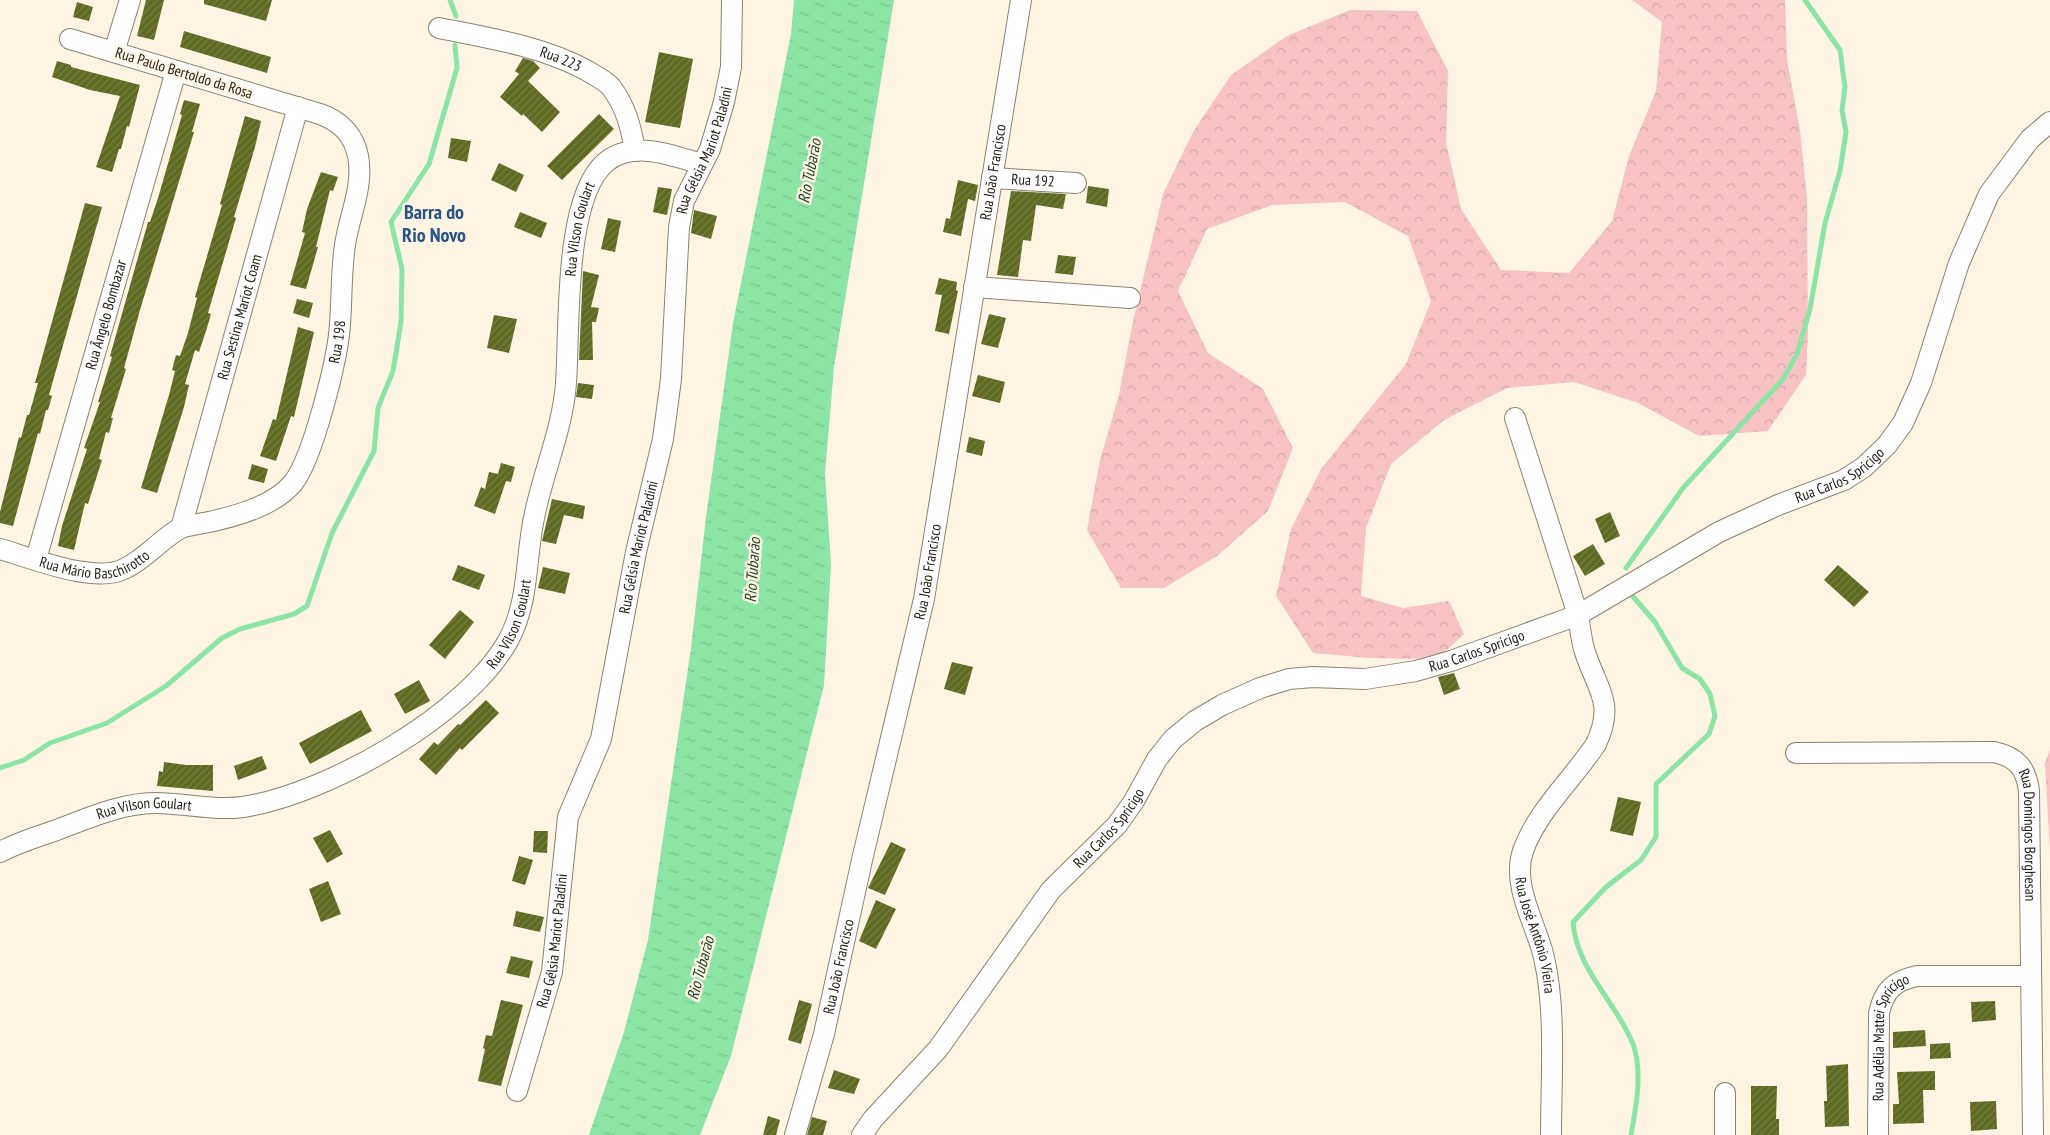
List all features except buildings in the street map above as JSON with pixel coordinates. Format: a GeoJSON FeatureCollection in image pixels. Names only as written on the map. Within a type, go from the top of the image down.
{"type":"FeatureCollection","features":[{"type":"Feature","properties":{"kind":"street"},"geometry":{"type":"LineString","coordinates":[[114,52],[130,0]]}},
{"type":"Feature","properties":{"kind":"street","name":"Rua Gélsia Mariot Paladini"},"geometry":{"type":"LineString","coordinates":[[517,1091],[552,972],[568,818],[601,739],[636,552],[663,439],[671,379],[679,227],[684,201],[717,132],[731,68],[732,0]]}},
{"type":"Feature","properties":{"kind":"street","name":"Rua João Francisco"},"geometry":{"type":"LineString","coordinates":[[795,1135],[824,1034],[860,868],[916,640],[1021,0]]}},
{"type":"Feature","properties":{"kind":"street","name":"Rua 223"},"geometry":{"type":"LineString","coordinates":[[439,28],[503,40],[534,49],[568,61],[596,76],[610,85],[621,102],[629,119],[635,151]]}},
{"type":"Feature","properties":{"kind":"street","name":"Rua Paulo Bertoldo da Rosa"},"geometry":{"type":"LineString","coordinates":[[70,39],[298,107]]}},
{"type":"Feature","properties":{"kind":"street","name":"Rua Ângelo Bombazar"},"geometry":{"type":"LineString","coordinates":[[36,559],[176,71]]}},
{"type":"Feature","properties":{"kind":"street","name":"Rua 198"},"geometry":{"type":"LineString","coordinates":[[181,528],[245,512],[262,504],[291,485],[306,461],[318,421],[338,340],[345,243],[359,182],[360,169],[355,144],[341,124],[331,118],[298,107]]}},
{"type":"Feature","properties":{"kind":"street","name":"Rua Sestina Mariot Coam"},"geometry":{"type":"LineString","coordinates":[[181,528],[298,107]]}},
{"type":"Feature","properties":{"kind":"street","name":"Rua Carlos Spricigo"},"geometry":{"type":"LineString","coordinates":[[862,1135],[873,1119],[938,1049],[1051,890],[1118,825],[1134,801],[1157,759],[1173,739],[1195,721],[1237,698],[1289,679],[1313,677],[1365,679],[1416,671],[1451,662],[1578,615],[1671,558],[1719,532],[1778,505],[1844,480],[1864,467],[1887,445],[1903,424],[1921,383],[1959,263],[1989,194],[2030,138],[2050,122]]}},
{"type":"Feature","properties":{"kind":"street","name":"Rua Vilson Goulart"},"geometry":{"type":"LineString","coordinates":[[4,850],[86,818],[132,805],[154,803],[212,808],[240,807],[289,795],[318,784],[397,742],[451,703],[490,666],[509,638],[520,612],[525,592],[534,517],[563,404],[566,383],[569,286],[582,207],[589,186],[598,171],[618,155],[635,151],[674,156],[701,164]]}},
{"type":"Feature","properties":{"kind":"street","name":"Rua 192"},"geometry":{"type":"LineString","coordinates":[[992,178],[1076,183]]}},
{"type":"Feature","properties":{"kind":"street"},"geometry":{"type":"LineString","coordinates":[[974,287],[1130,298]]}},
{"type":"Feature","properties":{"kind":"street","name":"Rua José Antônio Vieira"},"geometry":{"type":"LineString","coordinates":[[1515,418],[1578,615],[1583,647],[1605,704],[1606,715],[1602,731],[1585,761],[1531,833],[1522,853],[1520,876],[1524,896],[1547,972],[1550,1024],[1551,1135]]}},
{"type":"Feature","properties":{"kind":"street","name":"Rua Mário Baschirotto"},"geometry":{"type":"LineString","coordinates":[[0,549],[94,574],[114,573],[137,561],[181,528]]}},
{"type":"Feature","properties":{"kind":"street","name":"Rua Domingos Borghesan"},"geometry":{"type":"LineString","coordinates":[[1796,752],[1994,752],[2016,759],[2025,772],[2029,791],[2033,1135]]}},
{"type":"Feature","properties":{"kind":"street","name":"Rua Adélia Mattei Spricigo"},"geometry":{"type":"LineString","coordinates":[[1878,1135],[1879,1013],[1882,998],[1891,986],[1902,979],[1916,976],[2031,976]]}},
{"type":"Feature","properties":{"kind":"street"},"geometry":{"type":"LineString","coordinates":[[1725,1093],[1725,1135]]}},
{"type":"Feature","properties":{"kind":"green space"},"geometry":{"type":"Polygon","coordinates":[[[1632,0],[1785,0],[1787,60],[1800,130],[1807,198],[1808,332],[1806,375],[1768,431],[1699,436],[1638,403],[1574,382],[1507,388],[1444,420],[1391,464],[1366,528],[1361,596],[1403,608],[1449,601],[1464,634],[1437,659],[1369,658],[1313,653],[1276,596],[1291,529],[1321,469],[1406,364],[1431,301],[1408,236],[1345,202],[1272,205],[1207,229],[1178,291],[1208,353],[1263,389],[1293,448],[1268,511],[1217,556],[1164,588],[1121,588],[1087,530],[1100,460],[1119,395],[1132,326],[1163,194],[1193,132],[1231,75],[1287,36],[1350,10],[1417,11],[1448,71],[1446,142],[1461,209],[1501,270],[1569,273],[1612,221],[1629,156],[1656,91],[1662,22],[1632,0]]]}},
{"type":"Feature","properties":{"kind":"green space"},"geometry":{"type":"Polygon","coordinates":[[[2050,750],[2050,850],[2045,763],[2050,750]]]}},
{"type":"Feature","properties":{"kind":"water","name":"Rio Tubarão"},"geometry":{"type":"Polygon","coordinates":[[[794,0],[894,0],[834,367],[825,474],[831,565],[824,685],[731,1056],[700,1135],[589,1135],[624,1032],[648,940],[691,648],[706,517],[733,323],[791,34],[794,0]]]}},
{"type":"Feature","properties":{"kind":"waterway"},"geometry":{"type":"LineString","coordinates":[[450,0],[456,16]]}},
{"type":"Feature","properties":{"kind":"waterway"},"geometry":{"type":"LineString","coordinates":[[1626,568],[1683,488],[1783,379],[1797,354],[1810,309],[1825,223],[1840,171],[1846,132],[1842,110],[1845,87],[1840,50],[1805,0]]}},
{"type":"Feature","properties":{"kind":"waterway"},"geometry":{"type":"LineString","coordinates":[[0,768],[24,760],[50,743],[107,723],[166,686],[222,638],[240,629],[294,614],[307,606],[332,533],[374,451],[378,408],[393,371],[401,322],[402,269],[391,222],[429,164],[457,68],[455,45]]}},
{"type":"Feature","properties":{"kind":"waterway"},"geometry":{"type":"LineString","coordinates":[[1631,594],[1655,622],[1682,668],[1700,679],[1710,694],[1715,716],[1709,734],[1656,784],[1656,837],[1641,860],[1606,887],[1573,922],[1581,955],[1626,1029],[1636,1055],[1638,1090],[1631,1135]]}},
{"type":"Feature","properties":{"kind":"district","name":"Barra do Rio Novo"},"geometry":{"type":"Point","coordinates":[434,224]}}]}
